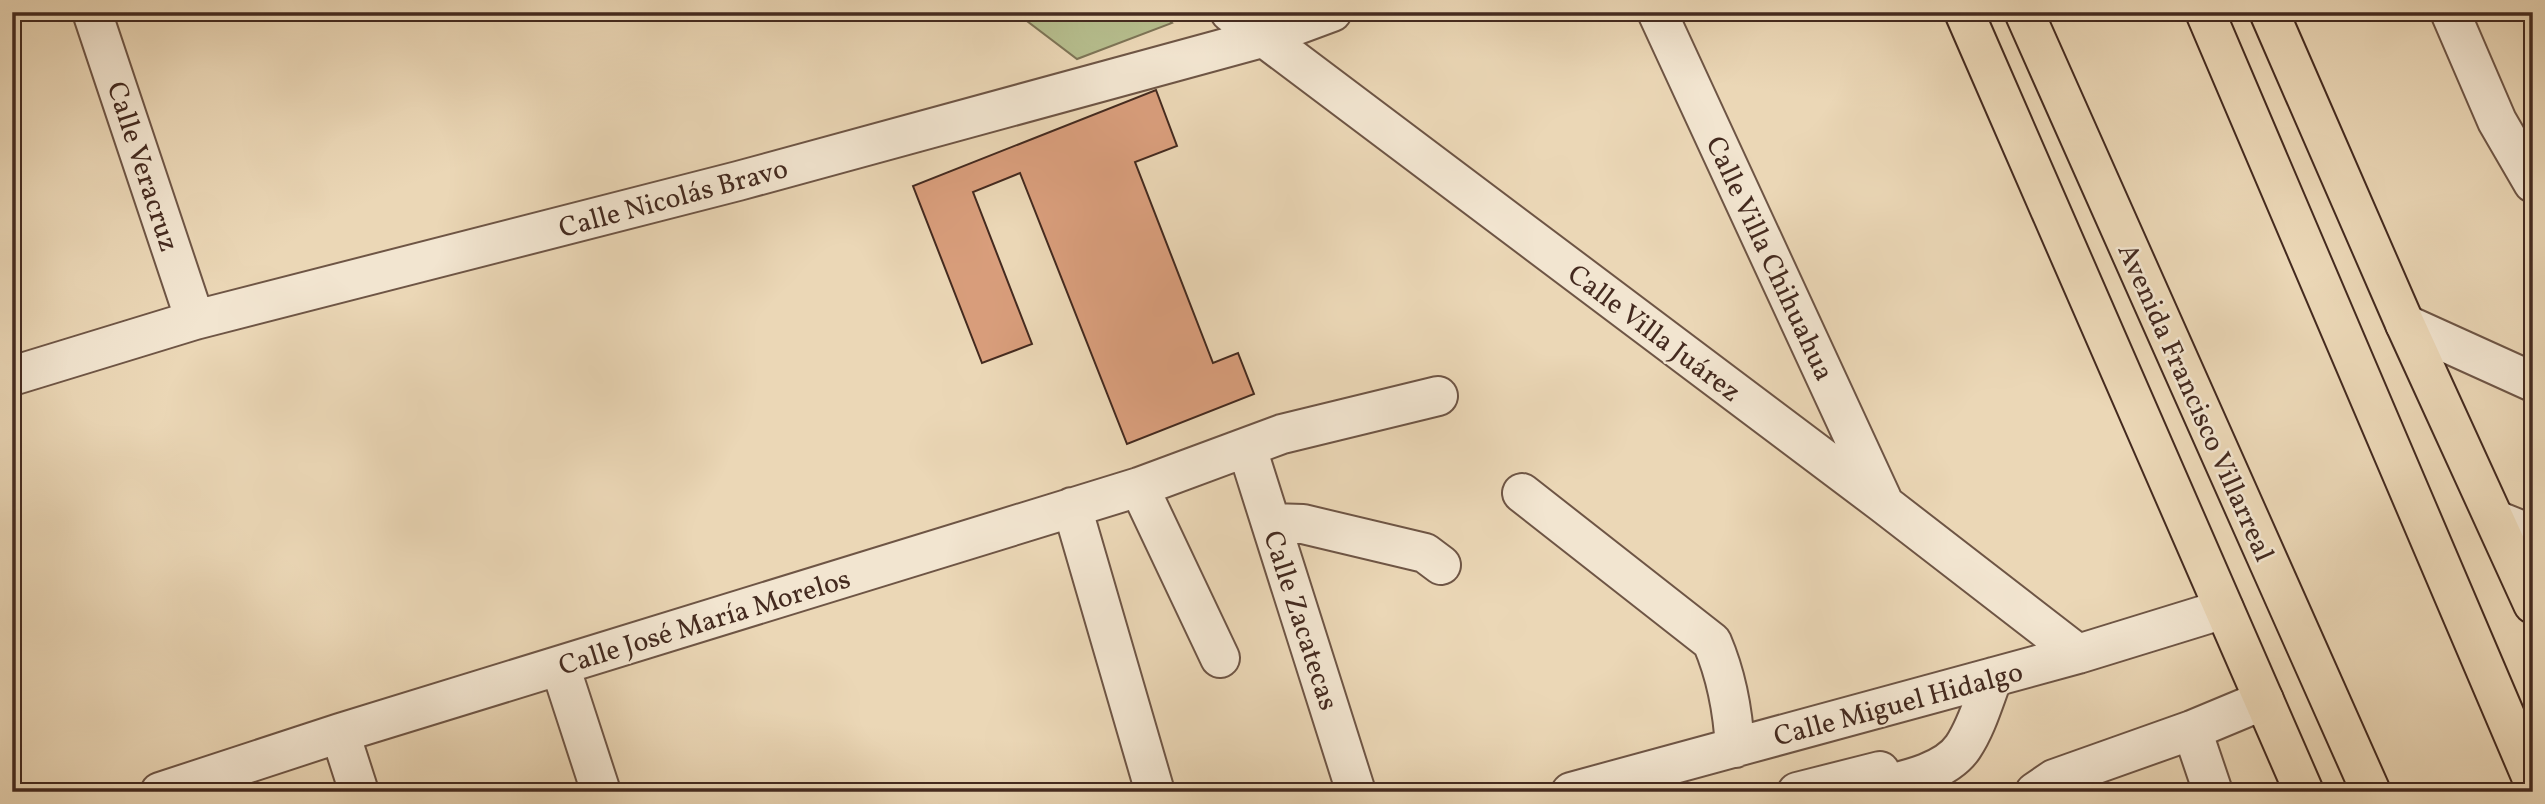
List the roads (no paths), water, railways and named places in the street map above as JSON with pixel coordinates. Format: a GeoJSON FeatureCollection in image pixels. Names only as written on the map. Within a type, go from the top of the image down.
{"type":"FeatureCollection","features":[{"type":"Feature","properties":{"kind":"main road"},"geometry":{"type":"LineString","coordinates":[[1965,12],[2304,792]]}},
{"type":"Feature","properties":{"kind":"main road","name":"Avenida Francisco Villarreal"},"geometry":{"type":"LineString","coordinates":[[2024,12],[2371,792]]}},
{"type":"Feature","properties":{"kind":"main road"},"geometry":{"type":"LineString","coordinates":[[2205,12],[2533,781]]}},
{"type":"Feature","properties":{"kind":"main road"},"geometry":{"type":"LineString","coordinates":[[2269,12],[2405,324],[2533,604]]}},
{"type":"Feature","properties":{"kind":"street","name":"Calle Veracruz"},"geometry":{"type":"LineString","coordinates":[[92,12],[195,320]]}},
{"type":"Feature","properties":{"kind":"street","name":"Calle Villa Juárez"},"geometry":{"type":"LineString","coordinates":[[1230,12],[1884,504],[2078,654]]}},
{"type":"Feature","properties":{"kind":"street","name":"Calle Nicolás Bravo"},"geometry":{"type":"LineString","coordinates":[[12,376],[195,320],[738,181],[1262,38],[1332,12]]}},
{"type":"Feature","properties":{"kind":"street","name":"Calle Villa Chihuahua"},"geometry":{"type":"LineString","coordinates":[[1657,12],[1884,504]]}},
{"type":"Feature","properties":{"kind":"street"},"geometry":{"type":"LineString","coordinates":[[2451,12],[2497,121],[2533,183]]}},
{"type":"Feature","properties":{"kind":"street"},"geometry":{"type":"LineString","coordinates":[[2405,324],[2533,383]]}},
{"type":"Feature","properties":{"kind":"street","name":"Calle José María Morelos"},"geometry":{"type":"LineString","coordinates":[[160,792],[340,733],[1139,487],[1282,434],[1438,396]]}},
{"type":"Feature","properties":{"kind":"street","name":"Calle Zacatecas"},"geometry":{"type":"LineString","coordinates":[[1247,448],[1356,792]]}},
{"type":"Feature","properties":{"kind":"street"},"geometry":{"type":"LineString","coordinates":[[1139,487],[1220,658]]}},
{"type":"Feature","properties":{"kind":"street"},"geometry":{"type":"LineString","coordinates":[[1522,493],[1712,642],[1721,664],[1733,712],[1735,748]]}},
{"type":"Feature","properties":{"kind":"street"},"geometry":{"type":"LineString","coordinates":[[1072,507],[1155,792]]}},
{"type":"Feature","properties":{"kind":"street"},"geometry":{"type":"LineString","coordinates":[[2496,520],[2533,536]]}},
{"type":"Feature","properties":{"kind":"street"},"geometry":{"type":"LineString","coordinates":[[1271,523],[1303,524],[1425,553],[1441,565]]}},
{"type":"Feature","properties":{"kind":"street","name":"Calle Miguel Hidalgo"},"geometry":{"type":"LineString","coordinates":[[1571,792],[2078,654],[2224,609]]}},
{"type":"Feature","properties":{"kind":"street"},"geometry":{"type":"LineString","coordinates":[[560,666],[601,792]]}},
{"type":"Feature","properties":{"kind":"street"},"geometry":{"type":"LineString","coordinates":[[1856,792],[1923,781],[1950,761],[1963,747],[1993,677]]}},
{"type":"Feature","properties":{"kind":"street"},"geometry":{"type":"LineString","coordinates":[[2035,792],[2054,779],[2192,730],[2264,700]]}},
{"type":"Feature","properties":{"kind":"street"},"geometry":{"type":"LineString","coordinates":[[2192,730],[2213,792]]}},
{"type":"Feature","properties":{"kind":"street"},"geometry":{"type":"LineString","coordinates":[[340,733],[359,792]]}},
{"type":"Feature","properties":{"kind":"street"},"geometry":{"type":"LineString","coordinates":[[1797,792],[1894,767],[1913,766],[1923,781]]}}]}
